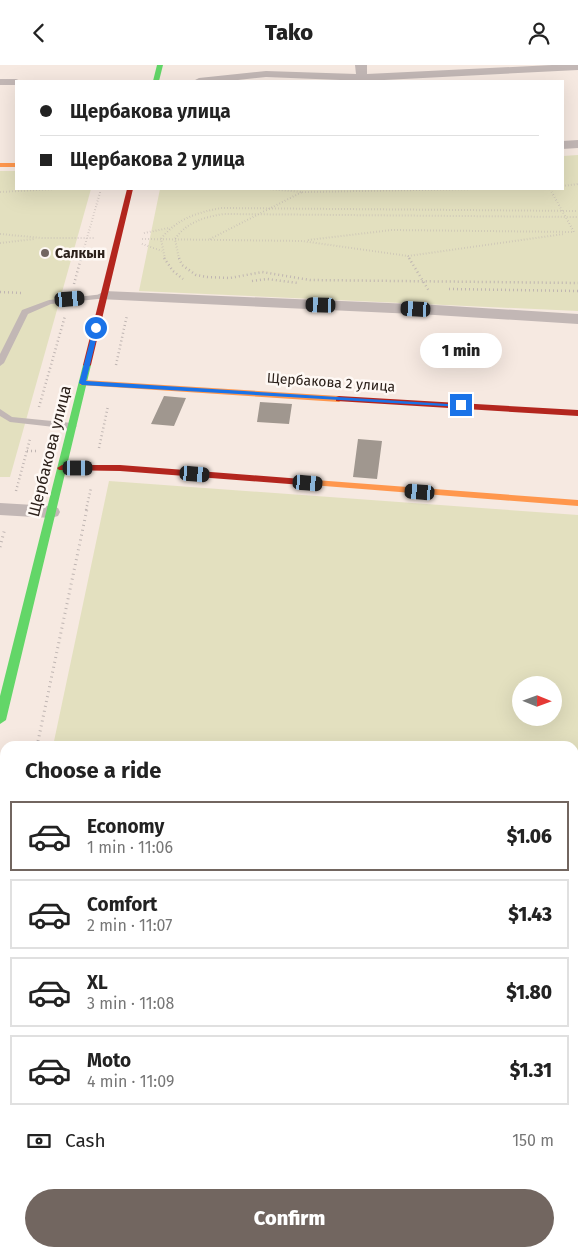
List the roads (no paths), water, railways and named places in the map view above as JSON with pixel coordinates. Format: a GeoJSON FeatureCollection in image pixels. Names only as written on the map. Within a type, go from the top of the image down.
{"type":"FeatureCollection","features":[{"type":"Feature","properties":{"kind":"street"},"geometry":{"type":"LineString","coordinates":[[156,80],[160,65]]}},
{"type":"Feature","properties":{"kind":"street"},"geometry":{"type":"LineString","coordinates":[[361,65],[362,78]]}},
{"type":"Feature","properties":{"kind":"street"},"geometry":{"type":"LineString","coordinates":[[208,80],[266,73],[362,78],[565,66],[578,67]]}},
{"type":"Feature","properties":{"kind":"street"},"geometry":{"type":"LineString","coordinates":[[0,82],[15,82]]}},
{"type":"Feature","properties":{"kind":"street"},"geometry":{"type":"LineString","coordinates":[[564,145],[578,144]]}},
{"type":"Feature","properties":{"kind":"street"},"geometry":{"type":"LineString","coordinates":[[0,165],[15,165]]}},
{"type":"Feature","properties":{"kind":"street","name":"Щербакова улица"},"geometry":{"type":"LineString","coordinates":[[0,720],[130,190]]}},
{"type":"Feature","properties":{"kind":"street"},"geometry":{"type":"LineString","coordinates":[[104,296],[435,310],[578,319]]}},
{"type":"Feature","properties":{"kind":"street","name":"Щербакова 2 улица"},"geometry":{"type":"LineString","coordinates":[[82,383],[578,413]]}},
{"type":"Feature","properties":{"kind":"street"},"geometry":{"type":"LineString","coordinates":[[62,468],[120,468],[578,503]]}},
{"type":"Feature","properties":{"kind":"street"},"geometry":{"type":"LineString","coordinates":[[5,509],[51,512]]}},
{"type":"Feature","properties":{"kind":"lane"},"geometry":{"type":"LineString","coordinates":[[0,363],[25,311],[35,306],[70,299],[104,296]]}},
{"type":"Feature","properties":{"kind":"lane"},"geometry":{"type":"LineString","coordinates":[[0,412],[10,419],[72,426]]}},
{"type":"Feature","properties":{"kind":"place","name":"Салкын"},"geometry":{"type":"Point","coordinates":[45,253]}}]}
